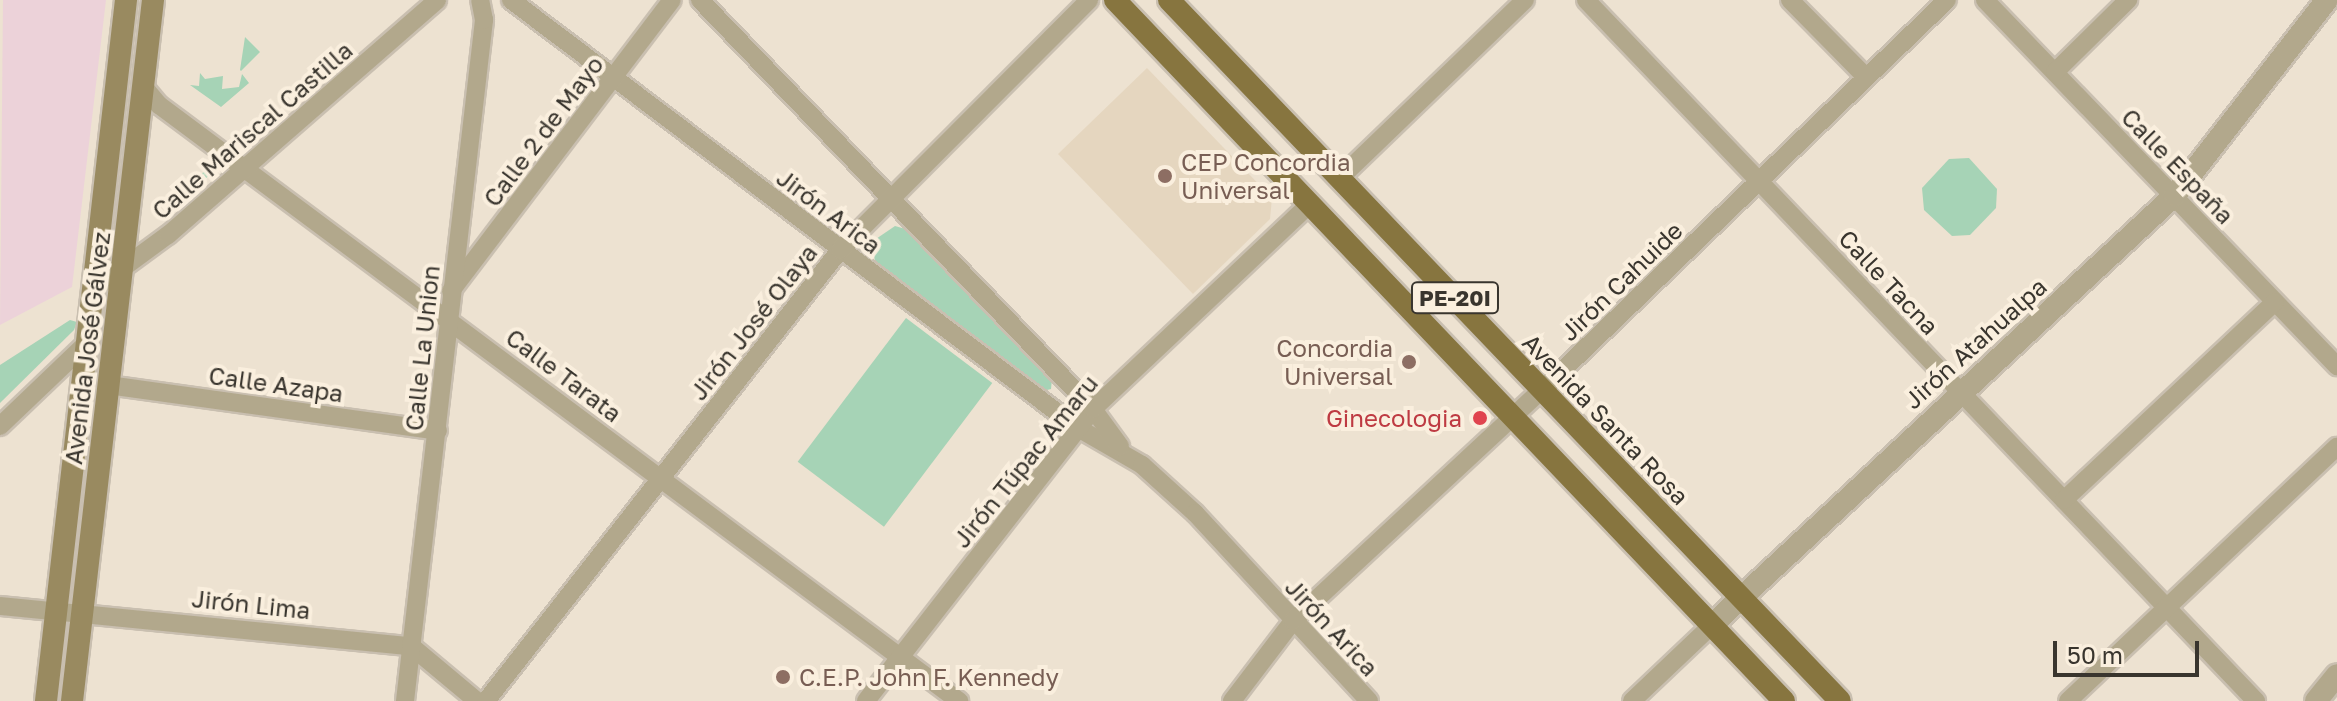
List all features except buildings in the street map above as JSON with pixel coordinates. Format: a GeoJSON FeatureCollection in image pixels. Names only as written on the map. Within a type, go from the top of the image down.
{"type":"FeatureCollection","features":[{"type":"Feature","properties":{"kind":"main road","name":"Avenida José Gálvez"},"geometry":{"type":"LineString","coordinates":[[46,701],[126,0]]}},
{"type":"Feature","properties":{"kind":"main road","name":"Avenida José Gálvez"},"geometry":{"type":"LineString","coordinates":[[72,701],[153,0]]}},
{"type":"Feature","properties":{"kind":"main road","name":"PE-20I"},"geometry":{"type":"LineString","coordinates":[[1115,0],[1784,701]]}},
{"type":"Feature","properties":{"kind":"main road","name":"Avenida Santa Rosa"},"geometry":{"type":"LineString","coordinates":[[1169,0],[1840,701]]}},
{"type":"Feature","properties":{"kind":"main road"},"geometry":{"type":"LineString","coordinates":[[117,83],[143,86]]}},
{"type":"Feature","properties":{"kind":"street","name":"Calle Mariscal Castilla"},"geometry":{"type":"LineString","coordinates":[[93,290],[121,271],[246,168],[437,0]]}},
{"type":"Feature","properties":{"kind":"street","name":"Calle La Union"},"geometry":{"type":"LineString","coordinates":[[405,701],[484,20],[480,0]]}},
{"type":"Feature","properties":{"kind":"street","name":"Jirón Arica"},"geometry":{"type":"LineString","coordinates":[[511,0],[1078,428],[1124,451]]}},
{"type":"Feature","properties":{"kind":"street","name":"Calle 2 de Mayo"},"geometry":{"type":"LineString","coordinates":[[451,291],[672,0]]}},
{"type":"Feature","properties":{"kind":"street","name":"Jirón Arica"},"geometry":{"type":"LineString","coordinates":[[700,0],[1093,409],[1124,451],[1195,513],[1369,701]]}},
{"type":"Feature","properties":{"kind":"street","name":"Jirón José Olaya"},"geometry":{"type":"LineString","coordinates":[[486,701],[840,250],[1089,0]]}},
{"type":"Feature","properties":{"kind":"street"},"geometry":{"type":"LineString","coordinates":[[1339,179],[1525,0]]}},
{"type":"Feature","properties":{"kind":"street","name":"Calle Tacna"},"geometry":{"type":"LineString","coordinates":[[1586,0],[2256,701]]}},
{"type":"Feature","properties":{"kind":"street"},"geometry":{"type":"LineString","coordinates":[[1790,0],[1866,77]]}},
{"type":"Feature","properties":{"kind":"street","name":"Jirón Cahuide"},"geometry":{"type":"LineString","coordinates":[[1232,701],[1293,621],[1542,390],[1947,0]]}},
{"type":"Feature","properties":{"kind":"street","name":"Calle España"},"geometry":{"type":"LineString","coordinates":[[1985,0],[2337,366]]}},
{"type":"Feature","properties":{"kind":"street"},"geometry":{"type":"LineString","coordinates":[[2055,72],[2128,0]]}},
{"type":"Feature","properties":{"kind":"street","name":"Jirón Atahualpa"},"geometry":{"type":"LineString","coordinates":[[1632,701],[1959,391],[2175,195],[2327,0]]}},
{"type":"Feature","properties":{"kind":"street","name":"Calle Tarata"},"geometry":{"type":"LineString","coordinates":[[143,86],[159,105],[449,318],[959,701]]}},
{"type":"Feature","properties":{"kind":"street","name":"Jirón Túpac Amaru"},"geometry":{"type":"LineString","coordinates":[[866,701],[1093,409],[1310,204]]}},
{"type":"Feature","properties":{"kind":"street"},"geometry":{"type":"LineString","coordinates":[[2064,500],[2275,302]]}},
{"type":"Feature","properties":{"kind":"street"},"geometry":{"type":"LineString","coordinates":[[0,426],[87,343]]}},
{"type":"Feature","properties":{"kind":"street","name":"Calle Azapa"},"geometry":{"type":"LineString","coordinates":[[108,385],[438,431]]}},
{"type":"Feature","properties":{"kind":"street"},"geometry":{"type":"LineString","coordinates":[[2068,701],[2337,447]]}},
{"type":"Feature","properties":{"kind":"street","name":"Jirón Lima"},"geometry":{"type":"LineString","coordinates":[[0,606],[56,614],[83,610],[411,646]]}},
{"type":"Feature","properties":{"kind":"street"},"geometry":{"type":"LineString","coordinates":[[411,646],[477,701]]}},
{"type":"Feature","properties":{"kind":"street"},"geometry":{"type":"LineString","coordinates":[[2316,701],[2337,675]]}},
{"type":"Feature","properties":{"kind":"shaded area"},"geometry":{"type":"Polygon","coordinates":[[[3,0],[106,0],[72,287],[0,325],[3,0]]]}},
{"type":"Feature","properties":{"kind":"shaded area","name":"CEP Concordia Universal"},"geometry":{"type":"Polygon","coordinates":[[[1147,68],[1272,198],[1270,219],[1193,294],[1058,154],[1147,68]]]}},
{"type":"Feature","properties":{"kind":"green space"},"geometry":{"type":"Polygon","coordinates":[[[245,37],[260,52],[241,71],[240,70],[245,37]]]}},
{"type":"Feature","properties":{"kind":"green space"},"geometry":{"type":"Polygon","coordinates":[[[200,73],[205,79],[223,76],[222,89],[239,87],[242,74],[249,83],[221,107],[190,85],[199,86],[200,73]]]}},
{"type":"Feature","properties":{"kind":"green space"},"geometry":{"type":"Polygon","coordinates":[[[1969,158],[1997,189],[1996,208],[1970,235],[1952,236],[1924,210],[1922,188],[1949,159],[1969,158]]]}},
{"type":"Feature","properties":{"kind":"green space"},"geometry":{"type":"Polygon","coordinates":[[[206,170],[210,175],[177,201],[177,195],[206,170]]]}},
{"type":"Feature","properties":{"kind":"green space"},"geometry":{"type":"Polygon","coordinates":[[[895,226],[909,230],[1052,379],[1051,389],[1043,391],[875,264],[873,241],[895,226]]]}},
{"type":"Feature","properties":{"kind":"green space"},"geometry":{"type":"Polygon","coordinates":[[[906,318],[992,383],[884,527],[798,462],[906,318]]]}},
{"type":"Feature","properties":{"kind":"green space"},"geometry":{"type":"Polygon","coordinates":[[[70,320],[77,322],[74,330],[0,403],[0,365],[70,320]]]}},
{"type":"Feature","properties":{"kind":"place","name":"CEP Concordia Universal"},"geometry":{"type":"Point","coordinates":[1165,176]}},
{"type":"Feature","properties":{"kind":"place","name":"Concordia Universal"},"geometry":{"type":"Point","coordinates":[1409,362]}},
{"type":"Feature","properties":{"kind":"place","name":"Ginecologia"},"geometry":{"type":"Point","coordinates":[1480,418]}},
{"type":"Feature","properties":{"kind":"place","name":"C.E.P. John F. Kennedy"},"geometry":{"type":"Point","coordinates":[783,677]}}]}
